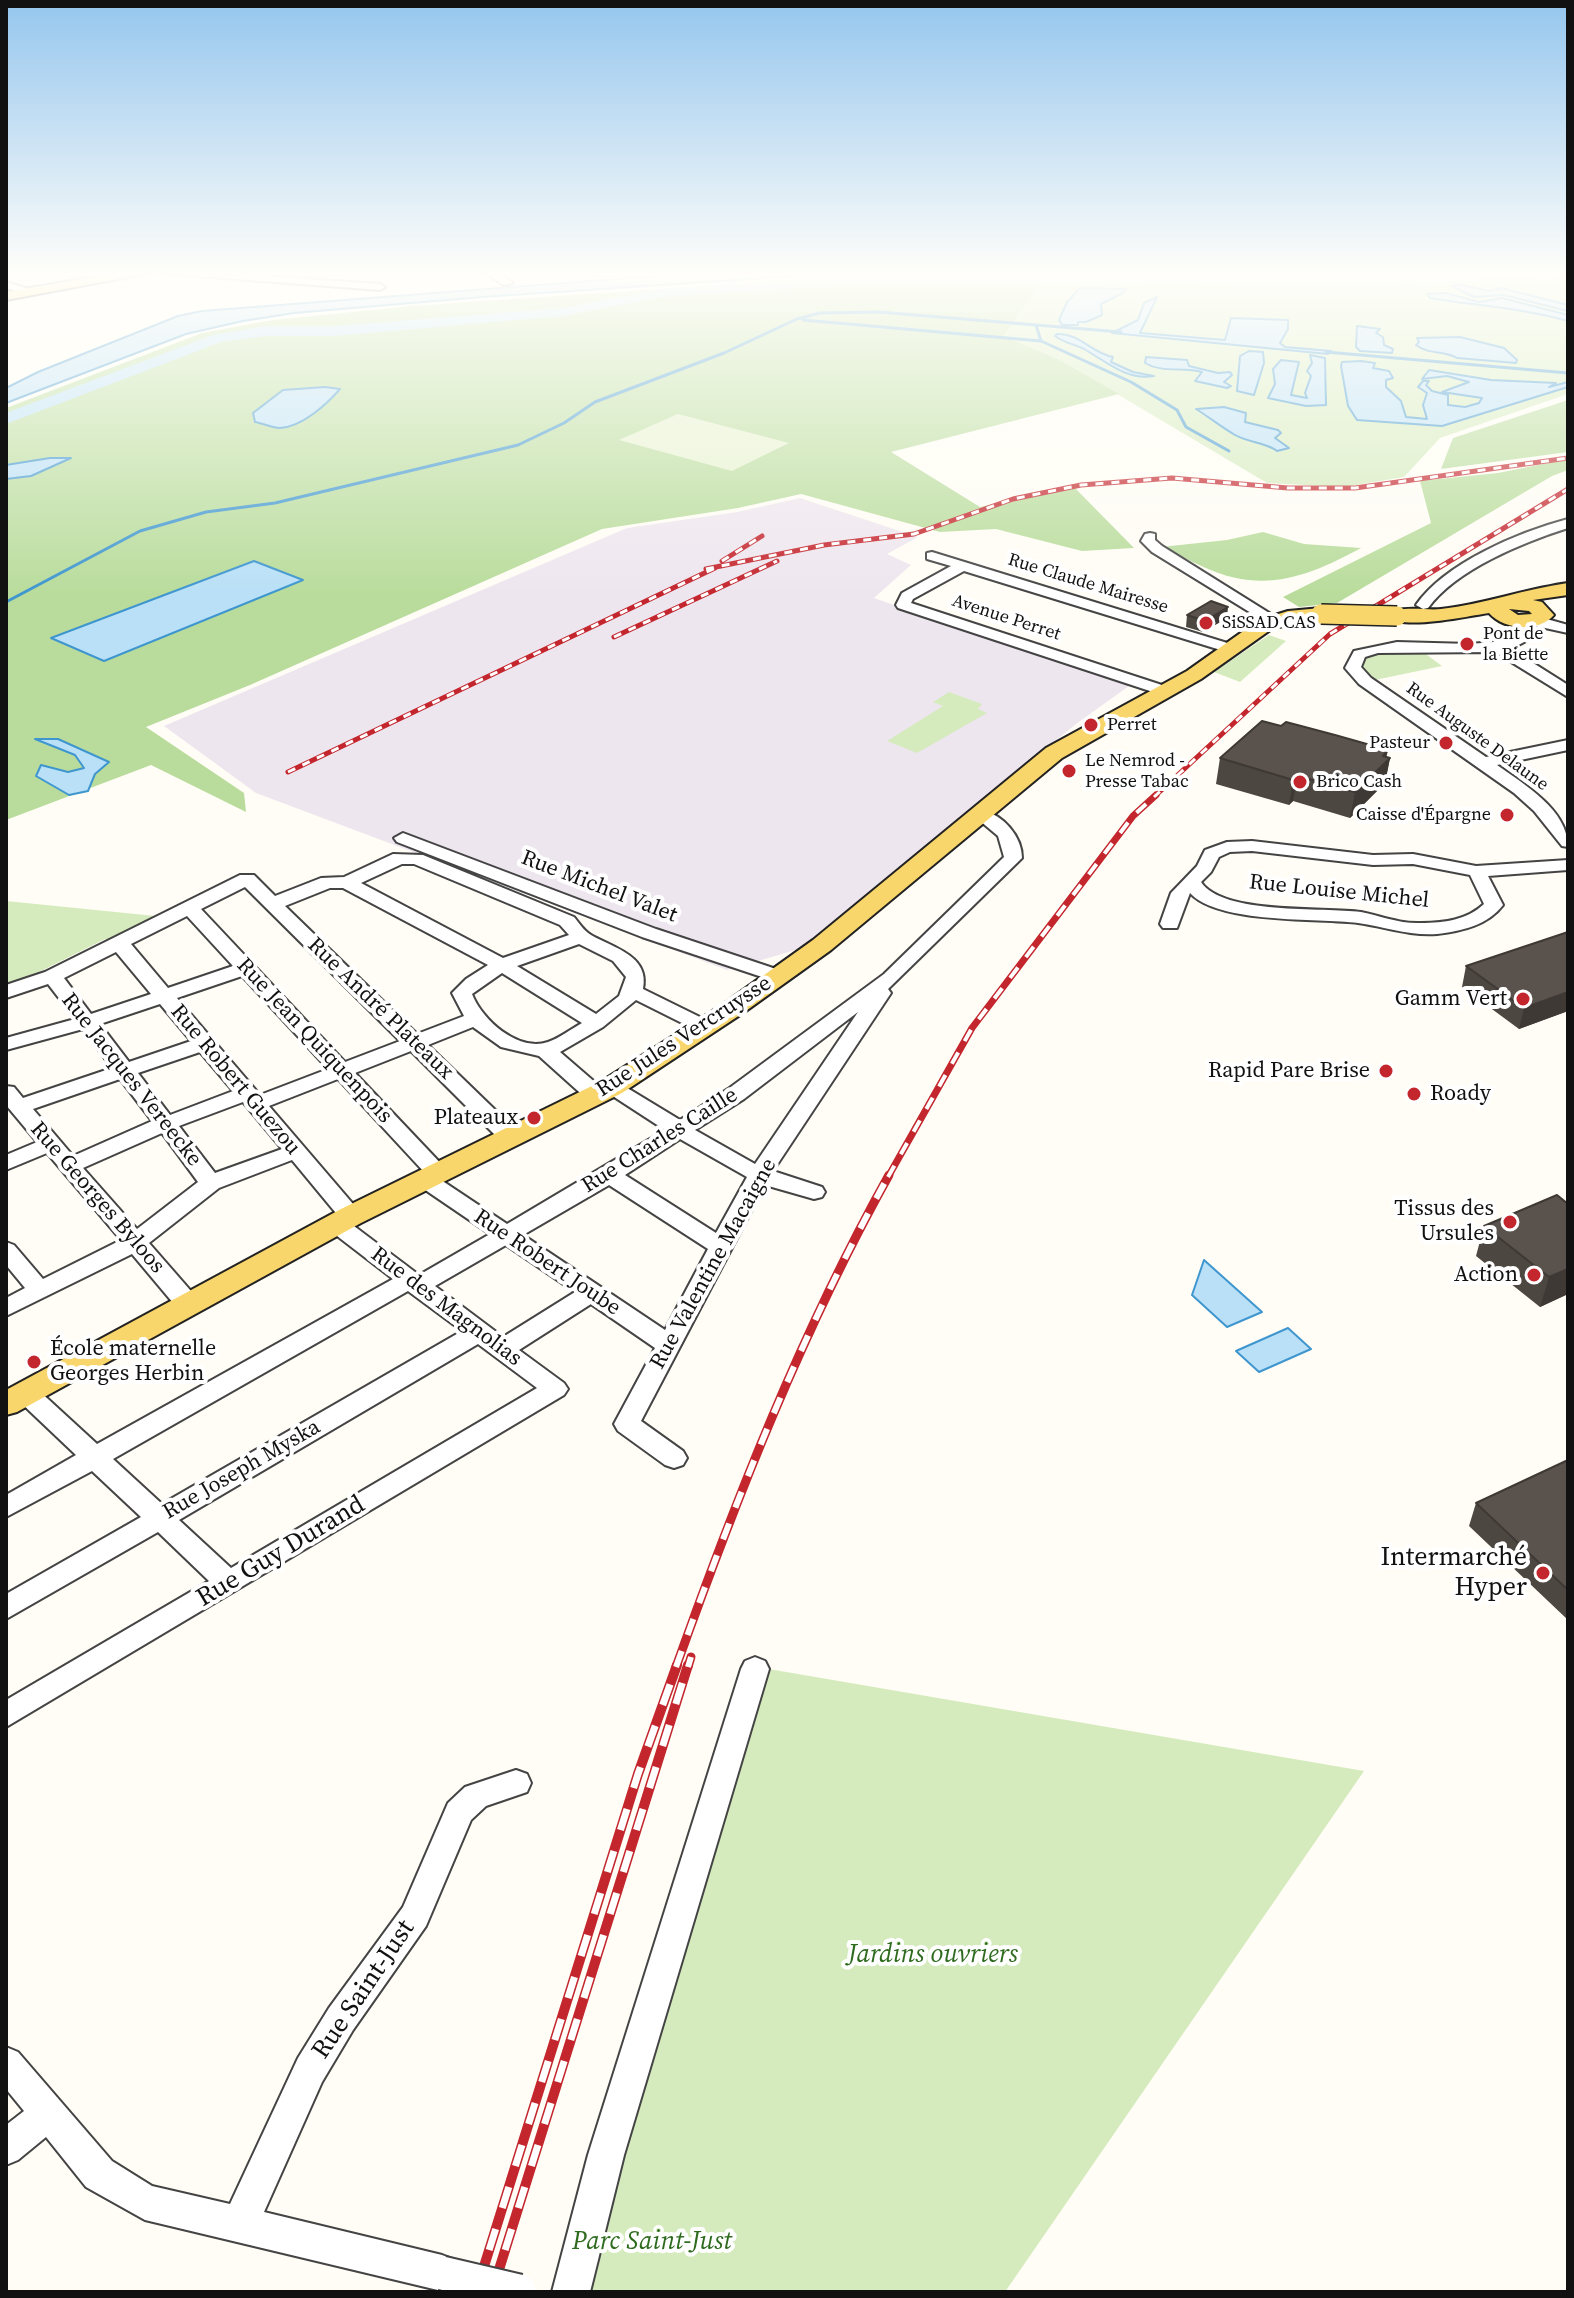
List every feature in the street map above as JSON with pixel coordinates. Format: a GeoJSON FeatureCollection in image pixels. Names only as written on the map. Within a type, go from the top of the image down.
{"type":"FeatureCollection","features":[{"type":"Feature","properties":{"kind":"main road"},"geometry":{"type":"LineString","coordinates":[[1522,616],[1539,599],[1560,590]]}},
{"type":"Feature","properties":{"kind":"main road"},"geometry":{"type":"LineString","coordinates":[[1522,616],[1526,595],[1560,590]]}},
{"type":"Feature","properties":{"kind":"main road","name":"Rue Jules Vercruysse"},"geometry":{"type":"LineString","coordinates":[[16,1399],[343,1220],[604,1091],[705,1027],[830,938],[1054,753],[1165,691],[1232,649],[1260,627],[1274,621],[1321,614],[1397,616],[1466,612],[1522,616]]}},
{"type":"Feature","properties":{"kind":"street"},"geometry":{"type":"LineString","coordinates":[[1423,605],[1433,591],[1493,552],[1523,537],[1568,523]]}},
{"type":"Feature","properties":{"kind":"street"},"geometry":{"type":"LineString","coordinates":[[1150,537],[1148,541],[1157,549],[1274,621]]}},
{"type":"Feature","properties":{"kind":"street","name":"Rue Claude Mairesse"},"geometry":{"type":"LineString","coordinates":[[932,556],[1232,649]]}},
{"type":"Feature","properties":{"kind":"street","name":"Avenue Perret"},"geometry":{"type":"LineString","coordinates":[[962,566],[907,596],[903,605],[1165,691]]}},
{"type":"Feature","properties":{"kind":"street"},"geometry":{"type":"LineString","coordinates":[[1496,646],[1519,640],[1522,616],[1568,629]]}},
{"type":"Feature","properties":{"kind":"street"},"geometry":{"type":"LineString","coordinates":[[1496,646],[1568,692]]}},
{"type":"Feature","properties":{"kind":"street","name":"Rue Auguste Delaune"},"geometry":{"type":"LineString","coordinates":[[1496,646],[1377,647],[1356,657],[1352,665],[1355,672],[1529,796],[1568,842]]}},
{"type":"Feature","properties":{"kind":"street"},"geometry":{"type":"LineString","coordinates":[[1483,763],[1568,745]]}},
{"type":"Feature","properties":{"kind":"street"},"geometry":{"type":"LineString","coordinates":[[891,978],[1013,858],[1014,849],[1003,831],[982,815]]}},
{"type":"Feature","properties":{"kind":"street","name":"Rue Michel Valet"},"geometry":{"type":"LineString","coordinates":[[403,838],[649,933],[778,976]]}},
{"type":"Feature","properties":{"kind":"street"},"geometry":{"type":"LineString","coordinates":[[1170,924],[1180,893],[1205,868],[1211,854],[1227,847],[1252,846],[1373,860],[1424,860],[1476,871],[1568,865]]}},
{"type":"Feature","properties":{"kind":"street"},"geometry":{"type":"LineString","coordinates":[[347,883],[399,858],[417,859],[567,921],[581,938],[605,947],[629,963],[636,975],[634,992],[623,1006],[545,1050]]}},
{"type":"Feature","properties":{"kind":"street","name":"Rue Louise Michel"},"geometry":{"type":"LineString","coordinates":[[1191,880],[1198,893],[1237,906],[1359,918],[1416,929],[1454,925],[1483,917],[1494,905],[1490,892],[1476,871]]}},
{"type":"Feature","properties":{"kind":"street","name":"Rue André Plateaux"},"geometry":{"type":"LineString","coordinates":[[190,908],[247,879],[512,1139]]}},
{"type":"Feature","properties":{"kind":"street"},"geometry":{"type":"LineString","coordinates":[[273,904],[328,882],[347,883],[504,966],[596,1023]]}},
{"type":"Feature","properties":{"kind":"street"},"geometry":{"type":"LineString","coordinates":[[6,992],[52,976],[190,908]]}},
{"type":"Feature","properties":{"kind":"street","name":"Rue Jean Quiquenpois"},"geometry":{"type":"LineString","coordinates":[[190,908],[343,1072],[432,1177]]}},
{"type":"Feature","properties":{"kind":"street"},"geometry":{"type":"LineString","coordinates":[[581,938],[551,946],[477,978],[462,993],[466,1007],[475,1019],[521,1046],[545,1050],[604,1091],[682,1130],[759,1175],[786,1186],[814,1192]]}},
{"type":"Feature","properties":{"kind":"street","name":"Rue Robert Guezou"},"geometry":{"type":"LineString","coordinates":[[119,943],[296,1151],[343,1220]]}},
{"type":"Feature","properties":{"kind":"street"},"geometry":{"type":"LineString","coordinates":[[6,1044],[87,1022],[246,968]]}},
{"type":"Feature","properties":{"kind":"street","name":"Rue Jacques Vereecke"},"geometry":{"type":"LineString","coordinates":[[52,976],[211,1183]]}},
{"type":"Feature","properties":{"kind":"street","name":"Rue Charles Caille"},"geometry":{"type":"LineString","coordinates":[[6,1507],[609,1175],[736,1094],[891,978]]}},
{"type":"Feature","properties":{"kind":"street","name":"Rue Valentine Macaigne"},"geometry":{"type":"LineString","coordinates":[[674,1458],[627,1424],[759,1175],[891,978]]}},
{"type":"Feature","properties":{"kind":"street"},"geometry":{"type":"LineString","coordinates":[[634,992],[705,1027]]}},
{"type":"Feature","properties":{"kind":"street"},"geometry":{"type":"LineString","coordinates":[[68,1166],[165,1124],[343,1072],[475,1019]]}},
{"type":"Feature","properties":{"kind":"street"},"geometry":{"type":"LineString","coordinates":[[12,1099],[125,1071],[205,1043]]}},
{"type":"Feature","properties":{"kind":"street","name":"Rue Georges Byloos"},"geometry":{"type":"LineString","coordinates":[[12,1099],[188,1304]]}},
{"type":"Feature","properties":{"kind":"street"},"geometry":{"type":"LineString","coordinates":[[6,1163],[50,1144]]}},
{"type":"Feature","properties":{"kind":"street"},"geometry":{"type":"LineString","coordinates":[[6,1308],[134,1243],[211,1183],[296,1151]]}},
{"type":"Feature","properties":{"kind":"street"},"geometry":{"type":"LineString","coordinates":[[609,1175],[721,1247]]}},
{"type":"Feature","properties":{"kind":"street","name":"Rue Robert Joube"},"geometry":{"type":"LineString","coordinates":[[432,1177],[506,1234],[669,1345]]}},
{"type":"Feature","properties":{"kind":"street","name":"Rue des Magnolias"},"geometry":{"type":"LineString","coordinates":[[343,1220],[414,1283],[555,1389]]}},
{"type":"Feature","properties":{"kind":"street"},"geometry":{"type":"LineString","coordinates":[[6,1250],[40,1291]]}},
{"type":"Feature","properties":{"kind":"street"},"geometry":{"type":"LineString","coordinates":[[502,1349],[591,1293]]}},
{"type":"Feature","properties":{"kind":"street","name":"Rue Joseph Myska"},"geometry":{"type":"LineString","coordinates":[[6,1608],[479,1332]]}},
{"type":"Feature","properties":{"kind":"street","name":"Rue Guy Durand"},"geometry":{"type":"LineString","coordinates":[[6,1715],[555,1389]]}},
{"type":"Feature","properties":{"kind":"street"},"geometry":{"type":"LineString","coordinates":[[16,1399],[95,1457],[229,1583]]}},
{"type":"Feature","properties":{"kind":"street"},"geometry":{"type":"LineString","coordinates":[[571,2292],[606,2155],[755,1669]]}},
{"type":"Feature","properties":{"kind":"street","name":"Rue Saint-Just"},"geometry":{"type":"LineString","coordinates":[[239,2226],[310,2070],[341,2019],[415,1916],[459,1812],[476,1796],[516,1783]]}},
{"type":"Feature","properties":{"kind":"street"},"geometry":{"type":"LineString","coordinates":[[6,2063],[99,2174],[145,2202],[522,2291]]}},
{"type":"Feature","properties":{"kind":"street"},"geometry":{"type":"LineString","coordinates":[[6,2148],[49,2112]]}},
{"type":"Feature","properties":{"kind":"shaded area"},"geometry":{"type":"Polygon","coordinates":[[[800,498],[918,537],[887,554],[911,565],[874,598],[1129,686],[1076,724],[799,949],[727,970],[256,793],[164,726],[627,528],[737,512],[800,498]]]}},
{"type":"Feature","properties":{"kind":"green space"},"geometry":{"type":"Polygon","coordinates":[[[79,380],[1095,380],[1119,394],[891,452],[980,507],[1074,487],[1134,548],[1082,551],[996,529],[940,532],[801,494],[738,508],[602,529],[250,685],[146,727],[244,793],[246,812],[151,765],[6,820],[6,408],[79,380]]]}},
{"type":"Feature","properties":{"kind":"green space"},"geometry":{"type":"Polygon","coordinates":[[[1094,380],[1568,380],[1568,394],[1440,438],[1404,477],[1344,487],[1267,483],[1094,380]]]}},
{"type":"Feature","properties":{"kind":"green space"},"geometry":{"type":"Polygon","coordinates":[[[1568,400],[1568,452],[1441,469],[1453,438],[1568,400]]]}},
{"type":"Feature","properties":{"kind":"green space"},"geometry":{"type":"Polygon","coordinates":[[[678,414],[789,443],[732,471],[619,440],[678,414]]]}},
{"type":"Feature","properties":{"kind":"green space"},"geometry":{"type":"Polygon","coordinates":[[[1568,459],[1568,470],[1552,476],[1337,603],[1299,607],[1283,597],[1431,523],[1420,481],[1498,473],[1568,459]]]}},
{"type":"Feature","properties":{"kind":"green space"},"geometry":{"type":"Polygon","coordinates":[[[1263,532],[1304,544],[1361,548],[1301,575],[1253,580],[1217,572],[1161,547],[1227,540],[1263,532]]]}},
{"type":"Feature","properties":{"kind":"green space"},"geometry":{"type":"Polygon","coordinates":[[[1269,635],[1286,641],[1240,682],[1214,672],[1269,635]]]}},
{"type":"Feature","properties":{"kind":"green space"},"geometry":{"type":"Polygon","coordinates":[[[1419,649],[1442,666],[1375,680],[1366,674],[1359,663],[1367,653],[1419,649]]]}},
{"type":"Feature","properties":{"kind":"green space"},"geometry":{"type":"Polygon","coordinates":[[[949,692],[982,704],[978,709],[987,713],[917,753],[887,741],[943,706],[933,702],[949,692]]]}},
{"type":"Feature","properties":{"kind":"green space"},"geometry":{"type":"Polygon","coordinates":[[[6,901],[165,917],[113,943],[105,939],[37,973],[37,979],[6,987],[6,901]]]}},
{"type":"Feature","properties":{"kind":"green space","name":"Jardins ouvriers"},"geometry":{"type":"Polygon","coordinates":[[[757,1667],[1364,1771],[1005,2292],[583,2292],[757,1667]]]}},
{"type":"Feature","properties":{"kind":"water"},"geometry":{"type":"Polygon","coordinates":[[[22,380],[65,380],[6,403],[6,388],[22,380]]]}},
{"type":"Feature","properties":{"kind":"water"},"geometry":{"type":"Polygon","coordinates":[[[1226,380],[1224,382],[1231,386],[1227,388],[1195,381],[1226,380]]]}},
{"type":"Feature","properties":{"kind":"water"},"geometry":{"type":"Polygon","coordinates":[[[1238,380],[1259,380],[1254,395],[1237,391],[1238,380]]]}},
{"type":"Feature","properties":{"kind":"water"},"geometry":{"type":"Polygon","coordinates":[[[1274,380],[1295,380],[1291,395],[1307,398],[1305,393],[1310,380],[1325,380],[1326,405],[1306,406],[1268,398],[1274,380]]]}},
{"type":"Feature","properties":{"kind":"water"},"geometry":{"type":"Polygon","coordinates":[[[1343,380],[1386,380],[1386,387],[1401,401],[1406,417],[1427,419],[1423,405],[1427,393],[1418,387],[1423,381],[1429,381],[1426,385],[1432,391],[1448,395],[1448,405],[1465,407],[1479,403],[1482,398],[1442,392],[1469,382],[1463,380],[1556,383],[1549,387],[1568,382],[1568,387],[1442,426],[1357,420],[1348,406],[1343,380]]]}},
{"type":"Feature","properties":{"kind":"water"},"geometry":{"type":"Polygon","coordinates":[[[340,389],[321,408],[297,424],[280,428],[255,422],[253,413],[283,390],[340,389]]]}},
{"type":"Feature","properties":{"kind":"water"},"geometry":{"type":"Polygon","coordinates":[[[1224,407],[1246,413],[1245,422],[1278,430],[1281,433],[1275,438],[1289,448],[1277,451],[1240,438],[1196,409],[1224,407]]]}},
{"type":"Feature","properties":{"kind":"water"},"geometry":{"type":"Polygon","coordinates":[[[71,458],[31,476],[6,479],[6,465],[71,458]]]}},
{"type":"Feature","properties":{"kind":"water"},"geometry":{"type":"Polygon","coordinates":[[[254,561],[303,580],[104,661],[51,638],[254,561]]]}},
{"type":"Feature","properties":{"kind":"water"},"geometry":{"type":"Polygon","coordinates":[[[35,739],[58,739],[109,762],[95,774],[88,791],[69,795],[36,776],[41,765],[68,772],[84,768],[75,755],[35,739]]]}},
{"type":"Feature","properties":{"kind":"water"},"geometry":{"type":"Polygon","coordinates":[[[1204,1260],[1262,1312],[1227,1327],[1192,1295],[1204,1260]]]}},
{"type":"Feature","properties":{"kind":"water"},"geometry":{"type":"Polygon","coordinates":[[[1288,1328],[1311,1349],[1259,1372],[1236,1351],[1288,1328]]]}},
{"type":"Feature","properties":{"kind":"building"},"geometry":{"type":"Polygon","coordinates":[[[1211,601],[1228,607],[1205,621],[1187,615],[1211,601]]]}},
{"type":"Feature","properties":{"kind":"building"},"geometry":{"type":"Polygon","coordinates":[[[1262,721],[1281,726],[1286,722],[1388,750],[1383,756],[1390,758],[1355,792],[1298,776],[1293,780],[1220,758],[1262,721]]]}},
{"type":"Feature","properties":{"kind":"building"},"geometry":{"type":"Polygon","coordinates":[[[1568,932],[1568,992],[1524,1008],[1466,966],[1568,932]]]}},
{"type":"Feature","properties":{"kind":"building"},"geometry":{"type":"Polygon","coordinates":[[[1557,1195],[1568,1204],[1568,1269],[1549,1277],[1484,1226],[1557,1195]]]}},
{"type":"Feature","properties":{"kind":"building","name":"Intermarché Hyper"},"geometry":{"type":"Polygon","coordinates":[[[1568,1460],[1568,1590],[1476,1503],[1568,1460]]]}},
{"type":"Feature","properties":{"kind":"waterway"},"geometry":{"type":"LineString","coordinates":[[6,419],[107,380]]}},
{"type":"Feature","properties":{"kind":"waterway"},"geometry":{"type":"LineString","coordinates":[[6,602],[140,531],[206,512],[275,503],[518,445],[564,423],[595,402],[652,380]]}},
{"type":"Feature","properties":{"kind":"waterway"},"geometry":{"type":"LineString","coordinates":[[1127,380],[1177,410],[1186,427],[1229,451]]}},
{"type":"Feature","properties":{"kind":"railway"},"geometry":{"type":"LineString","coordinates":[[706,569],[824,545],[914,534],[1013,499],[1081,485],[1172,478],[1288,488],[1355,488],[1568,458]]}},
{"type":"Feature","properties":{"kind":"railway"},"geometry":{"type":"LineString","coordinates":[[1154,797],[1330,634],[1568,489]]}},
{"type":"Feature","properties":{"kind":"railway"},"geometry":{"type":"LineString","coordinates":[[722,561],[762,536]]}},
{"type":"Feature","properties":{"kind":"railway"},"geometry":{"type":"LineString","coordinates":[[614,637],[777,561]]}},
{"type":"Feature","properties":{"kind":"railway"},"geometry":{"type":"LineString","coordinates":[[288,772],[715,568]]}},
{"type":"Feature","properties":{"kind":"railway"},"geometry":{"type":"LineString","coordinates":[[888,1177],[972,1028],[1133,816],[1156,795]]}},
{"type":"Feature","properties":{"kind":"railway"},"geometry":{"type":"LineString","coordinates":[[676,1667],[772,1416],[827,1294],[889,1175]]}},
{"type":"Feature","properties":{"kind":"railway"},"geometry":{"type":"LineString","coordinates":[[688,1667],[691,1657]]}},
{"type":"Feature","properties":{"kind":"railway"},"geometry":{"type":"LineString","coordinates":[[476,2292],[638,1774],[677,1665]]}},
{"type":"Feature","properties":{"kind":"railway"},"geometry":{"type":"LineString","coordinates":[[492,2292],[688,1665]]}},
{"type":"Feature","properties":{"kind":"place","name":"SiSSAD CAS"},"geometry":{"type":"Point","coordinates":[1206,623]}},
{"type":"Feature","properties":{"kind":"place","name":"Pont de la Biette"},"geometry":{"type":"Point","coordinates":[1467,644]}},
{"type":"Feature","properties":{"kind":"place","name":"Perret"},"geometry":{"type":"Point","coordinates":[1091,725]}},
{"type":"Feature","properties":{"kind":"place","name":"Pasteur"},"geometry":{"type":"Point","coordinates":[1446,743]}},
{"type":"Feature","properties":{"kind":"place","name":"Le Nemrod - Presse Tabac"},"geometry":{"type":"Point","coordinates":[1069,771]}},
{"type":"Feature","properties":{"kind":"place","name":"Brico Cash"},"geometry":{"type":"Point","coordinates":[1300,782]}},
{"type":"Feature","properties":{"kind":"place","name":"Caisse d'Épargne"},"geometry":{"type":"Point","coordinates":[1507,815]}},
{"type":"Feature","properties":{"kind":"place","name":"Gamm Vert"},"geometry":{"type":"Point","coordinates":[1523,999]}},
{"type":"Feature","properties":{"kind":"place","name":"Rapid Pare Brise"},"geometry":{"type":"Point","coordinates":[1386,1071]}},
{"type":"Feature","properties":{"kind":"place","name":"Roady"},"geometry":{"type":"Point","coordinates":[1414,1094]}},
{"type":"Feature","properties":{"kind":"place","name":"Plateaux"},"geometry":{"type":"Point","coordinates":[534,1118]}},
{"type":"Feature","properties":{"kind":"place","name":"Tissus des Ursules"},"geometry":{"type":"Point","coordinates":[1510,1222]}},
{"type":"Feature","properties":{"kind":"place","name":"Action"},"geometry":{"type":"Point","coordinates":[1534,1275]}},
{"type":"Feature","properties":{"kind":"place","name":"École maternelle Georges Herbin"},"geometry":{"type":"Point","coordinates":[34,1362]}},
{"type":"Feature","properties":{"kind":"place","name":"Intermarché Hyper"},"geometry":{"type":"Point","coordinates":[1543,1573]}},
{"type":"Feature","properties":{"kind":"park label","name":"Parc Saint-Just"},"geometry":{"type":"Point","coordinates":[652,2242]}}]}
